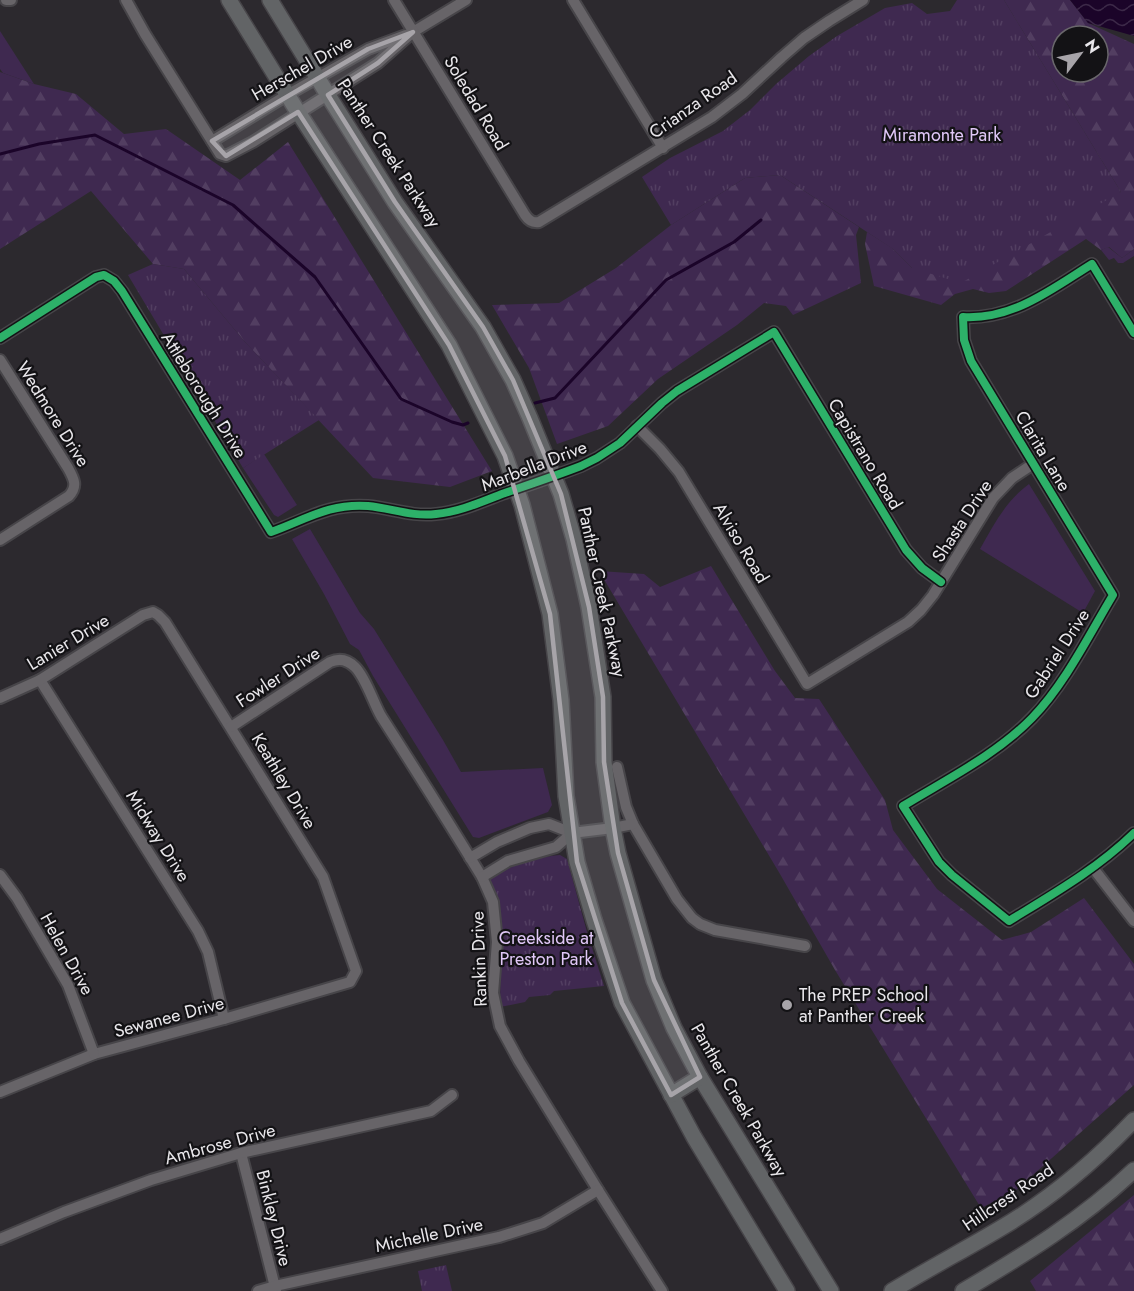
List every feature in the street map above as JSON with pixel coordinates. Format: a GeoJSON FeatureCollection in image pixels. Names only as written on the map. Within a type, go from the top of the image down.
{"type":"FeatureCollection","features":[{"type":"Feature","properties":{"kind":"main road"},"geometry":{"type":"LineString","coordinates":[[229,0],[287,95],[449,345],[505,456],[517,489],[550,614],[561,700],[566,796],[580,872],[622,1003],[694,1137],[788,1291]]}},
{"type":"Feature","properties":{"kind":"main road","name":"Panther Creek Parkway"},"geometry":{"type":"LineString","coordinates":[[270,0],[395,202],[483,327],[513,380],[561,494],[574,539],[589,607],[603,696],[604,762],[613,828],[654,980],[674,1028],[700,1077],[831,1291]]}},
{"type":"Feature","properties":{"kind":"main road"},"geometry":{"type":"LineString","coordinates":[[671,1095],[700,1077]]}},
{"type":"Feature","properties":{"kind":"main road","name":"Hillcrest Road"},"geometry":{"type":"LineString","coordinates":[[892,1291],[1036,1205],[1081,1170],[1134,1120]]}},
{"type":"Feature","properties":{"kind":"main road"},"geometry":{"type":"LineString","coordinates":[[963,1291],[1062,1230],[1134,1170]]}},
{"type":"Feature","properties":{"kind":"street"},"geometry":{"type":"LineString","coordinates":[[6,0],[11,0]]}},
{"type":"Feature","properties":{"kind":"street"},"geometry":{"type":"LineString","coordinates":[[126,0],[212,141]]}},
{"type":"Feature","properties":{"kind":"street","name":"Soledad Road"},"geometry":{"type":"LineString","coordinates":[[394,0],[525,215],[532,222]]}},
{"type":"Feature","properties":{"kind":"street","name":"Herschel Drive"},"geometry":{"type":"LineString","coordinates":[[413,32],[368,49],[212,141],[223,156],[253,142],[378,63],[413,32],[466,0]]}},
{"type":"Feature","properties":{"kind":"street","name":"Crianza Road"},"geometry":{"type":"LineString","coordinates":[[532,222],[539,222],[718,113],[798,43],[863,0]]}},
{"type":"Feature","properties":{"kind":"street"},"geometry":{"type":"LineString","coordinates":[[578,2],[663,147]]}},
{"type":"Feature","properties":{"kind":"street","name":"Clarita Lane"},"geometry":{"type":"LineString","coordinates":[[1113,595],[971,361],[964,340],[963,317],[996,315],[1018,308],[1092,264],[1134,333]]}},
{"type":"Feature","properties":{"kind":"street","name":"Attleborough Drive"},"geometry":{"type":"LineString","coordinates":[[0,338],[100,275],[118,284],[271,532]]}},
{"type":"Feature","properties":{"kind":"street","name":"Marbella Drive"},"geometry":{"type":"LineString","coordinates":[[271,532],[312,514],[345,506],[368,506],[412,514],[435,514],[467,507],[553,476],[597,458],[620,443],[677,391],[774,332]]}},
{"type":"Feature","properties":{"kind":"street","name":"Capistrano Road"},"geometry":{"type":"LineString","coordinates":[[774,332],[906,550],[922,568],[941,582]]}},
{"type":"Feature","properties":{"kind":"street","name":"Wedmore Drive"},"geometry":{"type":"LineString","coordinates":[[0,360],[75,481],[75,486],[69,496],[0,540]]}},
{"type":"Feature","properties":{"kind":"street","name":"Alviso Road"},"geometry":{"type":"LineString","coordinates":[[637,426],[679,472],[807,684]]}},
{"type":"Feature","properties":{"kind":"street","name":"Shasta Drive"},"geometry":{"type":"LineString","coordinates":[[807,684],[908,622],[927,603],[993,498],[1012,478],[1033,464]]}},
{"type":"Feature","properties":{"kind":"street","name":"Gabriel Drive"},"geometry":{"type":"LineString","coordinates":[[1093,868],[1010,921],[939,862],[903,806],[1000,746],[1033,717],[1063,678],[1113,595]]}},
{"type":"Feature","properties":{"kind":"street","name":"Lanier Drive"},"geometry":{"type":"LineString","coordinates":[[0,698],[40,680],[143,615],[153,612]]}},
{"type":"Feature","properties":{"kind":"street","name":"Keathley Drive"},"geometry":{"type":"LineString","coordinates":[[153,612],[165,622],[323,877],[356,971],[350,982]]}},
{"type":"Feature","properties":{"kind":"street","name":"Fowler Drive"},"geometry":{"type":"LineString","coordinates":[[231,727],[330,662],[345,660]]}},
{"type":"Feature","properties":{"kind":"street","name":"Rankin Drive"},"geometry":{"type":"LineString","coordinates":[[345,660],[359,672],[379,712],[482,877],[493,902],[497,942],[493,993],[500,1026],[519,1061],[662,1291]]}},
{"type":"Feature","properties":{"kind":"street","name":"Midway Drive"},"geometry":{"type":"LineString","coordinates":[[40,680],[198,931],[208,952],[224,1019]]}},
{"type":"Feature","properties":{"kind":"street"},"geometry":{"type":"LineString","coordinates":[[617,767],[626,807],[633,824],[677,899],[692,918],[715,930],[805,946]]}},
{"type":"Feature","properties":{"kind":"street"},"geometry":{"type":"LineString","coordinates":[[470,858],[497,842],[530,828],[549,824],[572,833],[633,824]]}},
{"type":"Feature","properties":{"kind":"street"},"geometry":{"type":"LineString","coordinates":[[482,877],[508,861],[556,847],[572,833]]}},
{"type":"Feature","properties":{"kind":"street"},"geometry":{"type":"LineString","coordinates":[[1134,833],[1093,868],[1134,921]]}},
{"type":"Feature","properties":{"kind":"street","name":"Helen Drive"},"geometry":{"type":"LineString","coordinates":[[0,875],[17,898],[68,985],[94,1054]]}},
{"type":"Feature","properties":{"kind":"street","name":"Sewanee Drive"},"geometry":{"type":"LineString","coordinates":[[0,1092],[94,1054],[350,982]]}},
{"type":"Feature","properties":{"kind":"street","name":"Ambrose Drive"},"geometry":{"type":"LineString","coordinates":[[0,1239],[64,1212],[151,1180],[241,1153],[431,1111],[452,1095]]}},
{"type":"Feature","properties":{"kind":"street","name":"Binkley Drive"},"geometry":{"type":"LineString","coordinates":[[241,1153],[275,1288]]}},
{"type":"Feature","properties":{"kind":"street","name":"Michelle Drive"},"geometry":{"type":"LineString","coordinates":[[258,1291],[499,1237],[543,1223],[598,1190]]}},
{"type":"Feature","properties":{"kind":"highlighted area"},"geometry":{"type":"Polygon","coordinates":[[[413,32],[378,63],[328,95],[395,202],[483,327],[513,380],[561,494],[589,607],[603,697],[604,762],[618,853],[654,980],[700,1077],[671,1095],[622,1003],[577,862],[550,614],[505,456],[449,345],[298,112],[226,156],[212,141],[368,49],[413,32]]]}},
{"type":"Feature","properties":{"kind":"green space","name":"Miramonte Park"},"geometry":{"type":"Polygon","coordinates":[[[957,0],[1004,0],[1050,75],[1050,84],[1055,84],[1121,192],[961,283],[912,268],[893,249],[780,175],[745,178],[671,225],[642,177],[670,158],[723,131],[750,110],[809,56],[837,36],[885,8],[912,3],[927,14],[950,11],[957,0]]]}},
{"type":"Feature","properties":{"kind":"green space"},"geometry":{"type":"Polygon","coordinates":[[[1004,0],[1070,0],[1090,24],[1050,24],[1050,75],[1004,0]]]}},
{"type":"Feature","properties":{"kind":"green space"},"geometry":{"type":"Polygon","coordinates":[[[0,31],[34,84],[3,73],[0,69],[0,31]]]}},
{"type":"Feature","properties":{"kind":"green space"},"geometry":{"type":"Polygon","coordinates":[[[1110,33],[1134,44],[1134,249],[1122,258],[1109,247],[1101,250],[1086,239],[1006,291],[989,293],[973,289],[955,294],[941,305],[874,286],[865,244],[867,232],[892,248],[912,268],[1121,192],[1055,84],[1110,84],[1110,33]]]}},
{"type":"Feature","properties":{"kind":"green space"},"geometry":{"type":"Polygon","coordinates":[[[0,72],[34,84],[76,94],[124,134],[166,129],[240,180],[288,142],[492,471],[450,487],[373,478],[245,342],[184,269],[153,264],[91,191],[0,249],[0,72]]]}},
{"type":"Feature","properties":{"kind":"green space"},"geometry":{"type":"Polygon","coordinates":[[[780,175],[859,227],[856,235],[861,283],[793,315],[786,306],[764,303],[737,325],[658,379],[608,426],[557,444],[529,368],[492,305],[559,303],[616,268],[671,225],[745,178],[780,175]]]}},
{"type":"Feature","properties":{"kind":"green space"},"geometry":{"type":"Polygon","coordinates":[[[1108,247],[1122,258],[1134,249],[1134,256],[1123,263],[1118,263],[1114,258],[1109,260],[1101,250],[1108,247]]]}},
{"type":"Feature","properties":{"kind":"green space"},"geometry":{"type":"Polygon","coordinates":[[[153,264],[184,269],[245,342],[319,420],[243,468],[128,275],[153,264]]]}},
{"type":"Feature","properties":{"kind":"green space"},"geometry":{"type":"Polygon","coordinates":[[[264,454],[297,505],[278,517],[274,515],[243,468],[264,454]]]}},
{"type":"Feature","properties":{"kind":"green space"},"geometry":{"type":"Polygon","coordinates":[[[1029,484],[1095,591],[1083,613],[980,549],[1007,505],[1029,484]]]}},
{"type":"Feature","properties":{"kind":"green space"},"geometry":{"type":"Polygon","coordinates":[[[310,529],[360,613],[374,629],[461,772],[543,768],[552,805],[548,812],[479,838],[473,837],[359,650],[350,644],[292,539],[310,529]]]}},
{"type":"Feature","properties":{"kind":"green space"},"geometry":{"type":"Polygon","coordinates":[[[711,566],[775,671],[795,698],[819,699],[885,800],[893,830],[937,889],[1002,940],[1031,932],[1084,898],[1134,964],[1134,1085],[1015,1191],[981,1208],[835,970],[599,571],[644,574],[660,587],[711,566]]]}},
{"type":"Feature","properties":{"kind":"green space","name":"Creekside at Preston Park"},"geometry":{"type":"Polygon","coordinates":[[[560,855],[567,859],[604,986],[554,991],[550,995],[529,997],[525,1002],[500,1007],[501,929],[499,912],[489,881],[511,867],[532,860],[560,855]]]}},
{"type":"Feature","properties":{"kind":"green space"},"geometry":{"type":"Polygon","coordinates":[[[1134,1195],[1134,1291],[1036,1291],[1030,1281],[1134,1195]]]}},
{"type":"Feature","properties":{"kind":"green space"},"geometry":{"type":"Polygon","coordinates":[[[446,1265],[452,1291],[422,1291],[418,1271],[446,1265]]]}},
{"type":"Feature","properties":{"kind":"water"},"geometry":{"type":"Polygon","coordinates":[[[1070,0],[1134,0],[1134,36],[1110,29],[1110,24],[1088,23],[1070,0]]]}},
{"type":"Feature","properties":{"kind":"waterway"},"geometry":{"type":"LineString","coordinates":[[0,154],[39,144],[95,135],[233,205],[315,277],[401,399],[452,422],[463,425],[468,423]]}},
{"type":"Feature","properties":{"kind":"waterway"},"geometry":{"type":"LineString","coordinates":[[535,403],[555,398],[666,280],[734,242],[761,220]]}},
{"type":"Feature","properties":{"kind":"cycle path"},"geometry":{"type":"LineString","coordinates":[[1134,333],[1092,264],[1047,293],[1015,308],[999,314],[963,317],[964,340],[971,361],[1113,595],[1066,675],[1032,718],[987,755],[903,806],[939,862],[1009,921],[1090,870],[1134,833]]}},
{"type":"Feature","properties":{"kind":"cycle path"},"geometry":{"type":"LineString","coordinates":[[0,338],[96,277],[104,275],[114,281],[271,532],[318,513],[341,507],[368,506],[418,514],[453,511],[581,466],[620,443],[677,391],[774,332],[906,550],[922,568],[941,582]]}},
{"type":"Feature","properties":{"kind":"place","name":"The PREP School at Panther Creek"},"geometry":{"type":"Point","coordinates":[787,1005]}}]}
